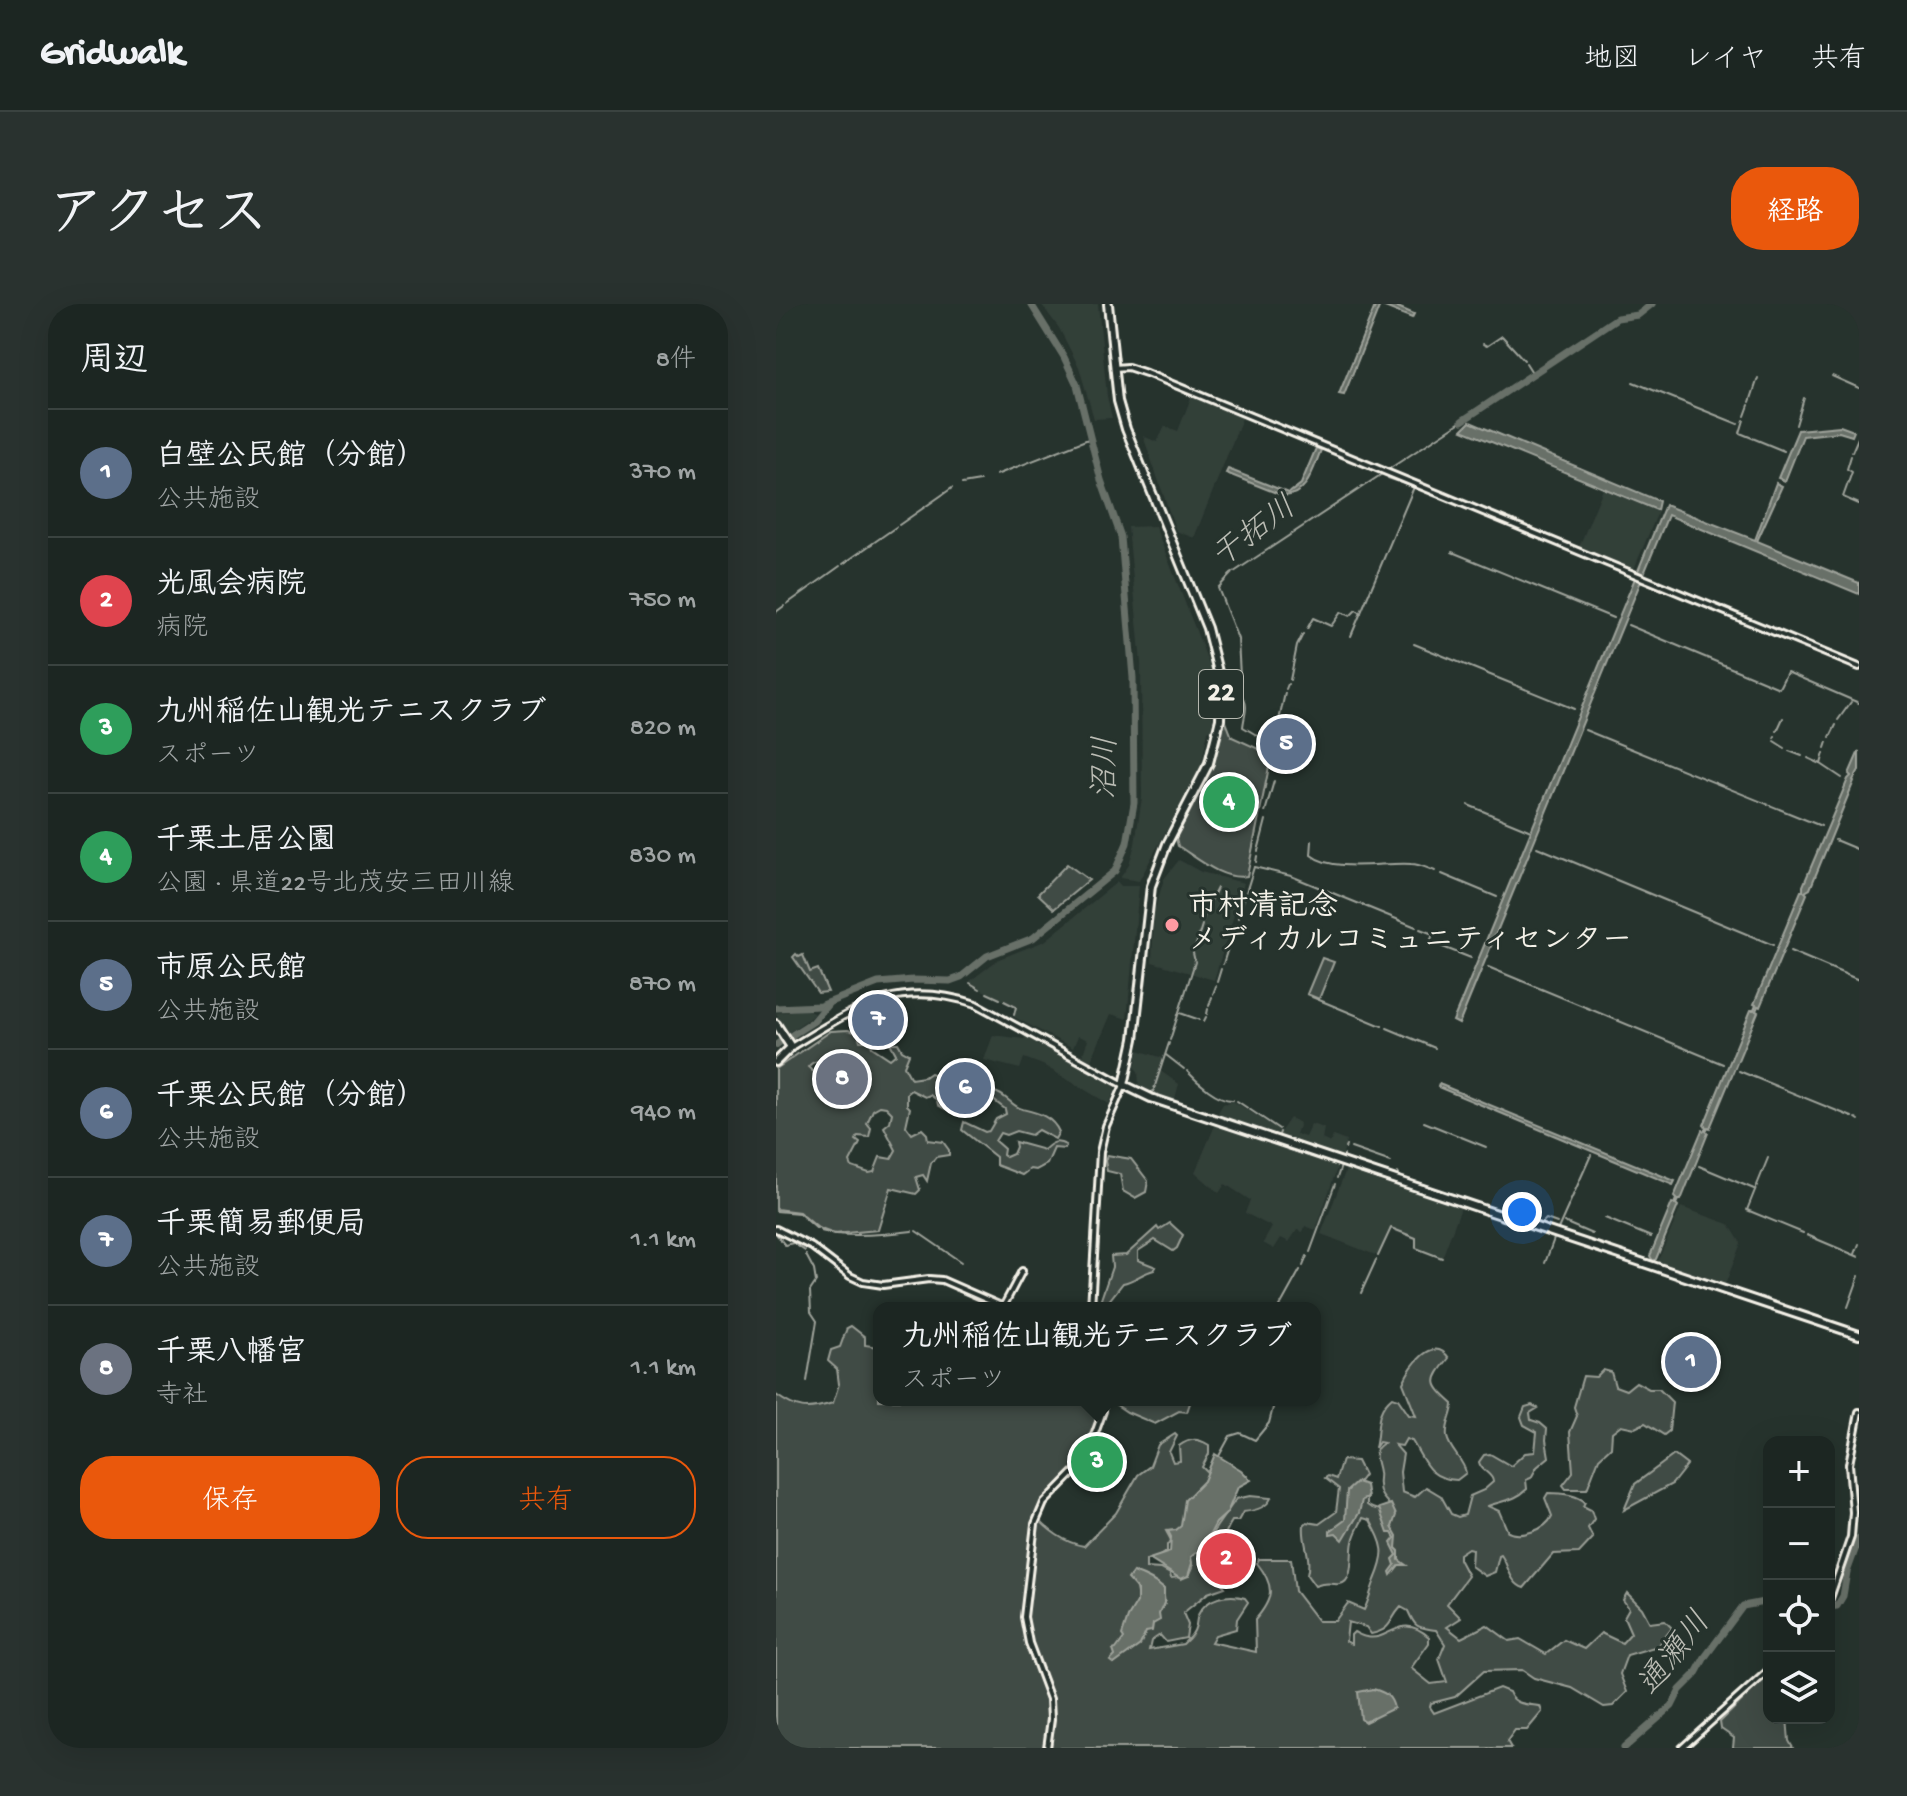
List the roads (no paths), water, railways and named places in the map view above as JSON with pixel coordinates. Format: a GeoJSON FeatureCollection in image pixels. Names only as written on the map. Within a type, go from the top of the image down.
{"type":"FeatureCollection","features":[{"type":"Feature","properties":{"kind":"main road","name":"22"},"geometry":{"type":"LineString","coordinates":[[1108,304],[1118,401],[1126,429],[1207,628],[1221,684],[1220,719],[1209,763],[1162,853],[1151,886],[1134,1039],[1124,1085]]}},
{"type":"Feature","properties":{"kind":"main road"},"geometry":{"type":"LineString","coordinates":[[776,1024],[791,1047],[776,1062]]}},
{"type":"Feature","properties":{"kind":"main road"},"geometry":{"type":"LineString","coordinates":[[1124,1085],[1162,1102],[1859,1335]]}},
{"type":"Feature","properties":{"kind":"street"},"geometry":{"type":"LineString","coordinates":[[1114,368],[1128,367],[1146,373],[1859,667]]}},
{"type":"Feature","properties":{"kind":"street"},"geometry":{"type":"LineString","coordinates":[[791,1047],[868,1003],[906,994],[929,993],[976,1004],[1124,1085],[1106,1126],[1100,1152],[1091,1302]]}},
{"type":"Feature","properties":{"kind":"street"},"geometry":{"type":"LineString","coordinates":[[776,1229],[812,1247],[850,1276],[863,1282],[878,1285],[942,1280],[991,1302]]}},
{"type":"Feature","properties":{"kind":"street"},"geometry":{"type":"LineString","coordinates":[[1007,1302],[1022,1271]]}},
{"type":"Feature","properties":{"kind":"street"},"geometry":{"type":"LineString","coordinates":[[1047,1748],[1050,1699],[1029,1643],[1024,1617],[1035,1524],[1044,1503],[1088,1457],[1103,1406]]}},
{"type":"Feature","properties":{"kind":"street"},"geometry":{"type":"LineString","coordinates":[[1835,1584],[1851,1537],[1853,1512],[1849,1464],[1859,1412]]}},
{"type":"Feature","properties":{"kind":"street"},"geometry":{"type":"LineString","coordinates":[[1682,1748],[1763,1675]]}},
{"type":"Feature","properties":{"kind":"waterway","name":"沼川"},"geometry":{"type":"LineString","coordinates":[[776,1008],[820,1006],[878,983],[950,981],[961,977],[987,956],[1033,938],[1115,871],[1127,843],[1134,803],[1133,678],[1121,537],[1101,480],[1077,385],[1064,357],[1031,304]]}},
{"type":"Feature","properties":{"kind":"waterway","name":"干拓川"},"geometry":{"type":"LineString","coordinates":[[1462,421],[1617,318],[1638,315],[1652,304]]}},
{"type":"Feature","properties":{"kind":"waterway"},"geometry":{"type":"LineString","coordinates":[[1483,344],[1487,346],[1502,336],[1524,360]]}},
{"type":"Feature","properties":{"kind":"waterway"},"geometry":{"type":"LineString","coordinates":[[1526,363],[1533,374]]}},
{"type":"Feature","properties":{"kind":"waterway"},"geometry":{"type":"LineString","coordinates":[[1832,376],[1859,388]]}},
{"type":"Feature","properties":{"kind":"waterway"},"geometry":{"type":"LineString","coordinates":[[1750,402],[1758,378]]}},
{"type":"Feature","properties":{"kind":"waterway"},"geometry":{"type":"LineString","coordinates":[[1633,382],[1738,424]]}},
{"type":"Feature","properties":{"kind":"waterway"},"geometry":{"type":"LineString","coordinates":[[1796,425],[1804,398]]}},
{"type":"Feature","properties":{"kind":"waterway"},"geometry":{"type":"LineString","coordinates":[[1745,416],[1749,405]]}},
{"type":"Feature","properties":{"kind":"waterway"},"geometry":{"type":"LineString","coordinates":[[1744,420],[1740,433],[1784,451]]}},
{"type":"Feature","properties":{"kind":"waterway","name":"干拓川"},"geometry":{"type":"LineString","coordinates":[[1389,469],[1462,421]]}},
{"type":"Feature","properties":{"kind":"waterway"},"geometry":{"type":"LineString","coordinates":[[996,475],[1091,438]]}},
{"type":"Feature","properties":{"kind":"waterway"},"geometry":{"type":"LineString","coordinates":[[1852,452],[1858,438]]}},
{"type":"Feature","properties":{"kind":"waterway"},"geometry":{"type":"LineString","coordinates":[[1851,456],[1847,469],[1852,472],[1843,497],[1859,504]]}},
{"type":"Feature","properties":{"kind":"waterway","name":"干拓川"},"geometry":{"type":"LineString","coordinates":[[1270,743],[1243,727],[1246,706],[1241,695],[1238,639],[1218,588],[1231,574],[1382,474]]}},
{"type":"Feature","properties":{"kind":"waterway"},"geometry":{"type":"LineString","coordinates":[[1351,636],[1414,487],[1388,478]]}},
{"type":"Feature","properties":{"kind":"waterway"},"geometry":{"type":"LineString","coordinates":[[962,484],[980,481]]}},
{"type":"Feature","properties":{"kind":"waterway"},"geometry":{"type":"LineString","coordinates":[[899,525],[952,488]]}},
{"type":"Feature","properties":{"kind":"waterway"},"geometry":{"type":"LineString","coordinates":[[843,564],[896,527]]}},
{"type":"Feature","properties":{"kind":"waterway"},"geometry":{"type":"LineString","coordinates":[[1452,552],[1613,618]]}},
{"type":"Feature","properties":{"kind":"waterway"},"geometry":{"type":"LineString","coordinates":[[787,604],[840,566]]}},
{"type":"Feature","properties":{"kind":"waterway"},"geometry":{"type":"LineString","coordinates":[[776,612],[784,606]]}},
{"type":"Feature","properties":{"kind":"waterway"},"geometry":{"type":"LineString","coordinates":[[1307,629],[1313,618],[1331,626],[1341,612],[1350,616],[1356,610],[1361,613]]}},
{"type":"Feature","properties":{"kind":"waterway"},"geometry":{"type":"LineString","coordinates":[[1628,625],[1779,688],[1787,672],[1859,703]]}},
{"type":"Feature","properties":{"kind":"waterway"},"geometry":{"type":"LineString","coordinates":[[1290,680],[1297,646],[1303,634]]}},
{"type":"Feature","properties":{"kind":"waterway"},"geometry":{"type":"LineString","coordinates":[[1414,644],[1574,709]]}},
{"type":"Feature","properties":{"kind":"waterway"},"geometry":{"type":"LineString","coordinates":[[1286,689],[1288,684]]}},
{"type":"Feature","properties":{"kind":"waterway"},"geometry":{"type":"LineString","coordinates":[[1276,734],[1285,693]]}},
{"type":"Feature","properties":{"kind":"waterway"},"geometry":{"type":"LineString","coordinates":[[1838,720],[1851,702]]}},
{"type":"Feature","properties":{"kind":"waterway"},"geometry":{"type":"LineString","coordinates":[[1777,731],[1783,718]]}},
{"type":"Feature","properties":{"kind":"waterway"},"geometry":{"type":"LineString","coordinates":[[1830,737],[1836,725]]}},
{"type":"Feature","properties":{"kind":"waterway"},"geometry":{"type":"LineString","coordinates":[[1585,730],[1821,826]]}},
{"type":"Feature","properties":{"kind":"waterway"},"geometry":{"type":"LineString","coordinates":[[1774,741],[1785,748]]}},
{"type":"Feature","properties":{"kind":"waterway"},"geometry":{"type":"LineString","coordinates":[[1825,748],[1827,742]]}},
{"type":"Feature","properties":{"kind":"waterway"},"geometry":{"type":"LineString","coordinates":[[1789,751],[1802,756]]}},
{"type":"Feature","properties":{"kind":"waterway"},"geometry":{"type":"LineString","coordinates":[[1824,753],[1821,764],[1842,778]]}},
{"type":"Feature","properties":{"kind":"waterway"},"geometry":{"type":"LineString","coordinates":[[1808,758],[1821,764]]}},
{"type":"Feature","properties":{"kind":"waterway"},"geometry":{"type":"LineString","coordinates":[[1265,812],[1274,781]]}},
{"type":"Feature","properties":{"kind":"waterway"},"geometry":{"type":"LineString","coordinates":[[1468,805],[1531,831]]}},
{"type":"Feature","properties":{"kind":"waterway"},"geometry":{"type":"LineString","coordinates":[[1258,851],[1266,820]]}},
{"type":"Feature","properties":{"kind":"waterway"},"geometry":{"type":"LineString","coordinates":[[1835,840],[1859,850]]}},
{"type":"Feature","properties":{"kind":"waterway"},"geometry":{"type":"LineString","coordinates":[[1312,841],[1311,855],[1332,864],[1414,864],[1435,871]]}},
{"type":"Feature","properties":{"kind":"waterway"},"geometry":{"type":"LineString","coordinates":[[1537,847],[1773,945]]}},
{"type":"Feature","properties":{"kind":"waterway"},"geometry":{"type":"LineString","coordinates":[[1256,862],[1257,856]]}},
{"type":"Feature","properties":{"kind":"waterway"},"geometry":{"type":"LineString","coordinates":[[1238,918],[1254,867],[1291,876],[1416,927]]}},
{"type":"Feature","properties":{"kind":"waterway"},"geometry":{"type":"LineString","coordinates":[[1442,874],[1497,897]]}},
{"type":"Feature","properties":{"kind":"waterway"},"geometry":{"type":"LineString","coordinates":[[1209,904],[1217,888]]}},
{"type":"Feature","properties":{"kind":"waterway"},"geometry":{"type":"LineString","coordinates":[[1203,920],[1206,908]]}},
{"type":"Feature","properties":{"kind":"waterway"},"geometry":{"type":"LineString","coordinates":[[1195,948],[1202,925]]}},
{"type":"Feature","properties":{"kind":"waterway"},"geometry":{"type":"LineString","coordinates":[[1223,964],[1235,925]]}},
{"type":"Feature","properties":{"kind":"waterway"},"geometry":{"type":"LineString","coordinates":[[1420,929],[1433,934],[1430,942],[1471,958]]}},
{"type":"Feature","properties":{"kind":"waterway"},"geometry":{"type":"LineString","coordinates":[[1790,951],[1859,980]]}},
{"type":"Feature","properties":{"kind":"waterway"},"geometry":{"type":"LineString","coordinates":[[1170,1040],[1195,962],[1193,953]]}},
{"type":"Feature","properties":{"kind":"waterway"},"geometry":{"type":"LineString","coordinates":[[1488,967],[1723,1064]]}},
{"type":"Feature","properties":{"kind":"waterway"},"geometry":{"type":"LineString","coordinates":[[1217,982],[1221,969]]}},
{"type":"Feature","properties":{"kind":"waterway"},"geometry":{"type":"LineString","coordinates":[[970,983],[980,989]]}},
{"type":"Feature","properties":{"kind":"waterway"},"geometry":{"type":"LineString","coordinates":[[1213,994],[1216,986]]}},
{"type":"Feature","properties":{"kind":"waterway"},"geometry":{"type":"LineString","coordinates":[[987,993],[1000,999]]}},
{"type":"Feature","properties":{"kind":"waterway"},"geometry":{"type":"LineString","coordinates":[[1209,1006],[1212,997]]}},
{"type":"Feature","properties":{"kind":"waterway"},"geometry":{"type":"LineString","coordinates":[[1312,997],[1382,1026]]}},
{"type":"Feature","properties":{"kind":"waterway"},"geometry":{"type":"LineString","coordinates":[[1004,1001],[1016,1007],[1014,1015]]}},
{"type":"Feature","properties":{"kind":"waterway"},"geometry":{"type":"LineString","coordinates":[[792,1035],[814,1021],[828,1004]]}},
{"type":"Feature","properties":{"kind":"waterway"},"geometry":{"type":"LineString","coordinates":[[1207,1014],[1208,1009]]}},
{"type":"Feature","properties":{"kind":"waterway"},"geometry":{"type":"LineString","coordinates":[[1180,1013],[1200,1020]]}},
{"type":"Feature","properties":{"kind":"waterway"},"geometry":{"type":"LineString","coordinates":[[1204,1021],[1206,1017]]}},
{"type":"Feature","properties":{"kind":"waterway"},"geometry":{"type":"LineString","coordinates":[[1387,1028],[1435,1048]]}},
{"type":"Feature","properties":{"kind":"waterway"},"geometry":{"type":"LineString","coordinates":[[776,1045],[780,1042]]}},
{"type":"Feature","properties":{"kind":"waterway"},"geometry":{"type":"LineString","coordinates":[[1153,1092],[1169,1043]]}},
{"type":"Feature","properties":{"kind":"waterway"},"geometry":{"type":"LineString","coordinates":[[1166,1055],[1184,1069]]}},
{"type":"Feature","properties":{"kind":"waterway"},"geometry":{"type":"LineString","coordinates":[[1187,1071],[1214,1094],[1233,1100]]}},
{"type":"Feature","properties":{"kind":"waterway"},"geometry":{"type":"LineString","coordinates":[[1739,1071],[1852,1117]]}},
{"type":"Feature","properties":{"kind":"waterway"},"geometry":{"type":"LineString","coordinates":[[1237,1101],[1279,1129]]}},
{"type":"Feature","properties":{"kind":"waterway"},"geometry":{"type":"LineString","coordinates":[[1424,1122],[1486,1147]]}},
{"type":"Feature","properties":{"kind":"waterway"},"geometry":{"type":"LineString","coordinates":[[1351,1148],[1391,1162]]}},
{"type":"Feature","properties":{"kind":"waterway"},"geometry":{"type":"LineString","coordinates":[[1558,1229],[1591,1155]]}},
{"type":"Feature","properties":{"kind":"waterway"},"geometry":{"type":"LineString","coordinates":[[1768,1158],[1747,1210],[1803,1233]]}},
{"type":"Feature","properties":{"kind":"waterway"},"geometry":{"type":"LineString","coordinates":[[1337,1178],[1341,1166]]}},
{"type":"Feature","properties":{"kind":"waterway"},"geometry":{"type":"LineString","coordinates":[[1699,1166],[1754,1189]]}},
{"type":"Feature","properties":{"kind":"waterway"},"geometry":{"type":"LineString","coordinates":[[1398,1173],[1400,1177]]}},
{"type":"Feature","properties":{"kind":"waterway"},"geometry":{"type":"LineString","coordinates":[[1310,1252],[1335,1184]]}},
{"type":"Feature","properties":{"kind":"waterway"},"geometry":{"type":"LineString","coordinates":[[776,1211],[799,1213],[817,1229]]}},
{"type":"Feature","properties":{"kind":"waterway"},"geometry":{"type":"LineString","coordinates":[[1605,1218],[1651,1237]]}},
{"type":"Feature","properties":{"kind":"waterway"},"geometry":{"type":"LineString","coordinates":[[1527,1219],[1531,1221]]}},
{"type":"Feature","properties":{"kind":"waterway"},"geometry":{"type":"LineString","coordinates":[[1538,1222],[1541,1224],[1546,1219],[1557,1223]]}},
{"type":"Feature","properties":{"kind":"waterway"},"geometry":{"type":"LineString","coordinates":[[1564,1222],[1592,1234]]}},
{"type":"Feature","properties":{"kind":"waterway"},"geometry":{"type":"LineString","coordinates":[[1378,1256],[1391,1228],[1416,1238],[1416,1248],[1442,1258]]}},
{"type":"Feature","properties":{"kind":"waterway"},"geometry":{"type":"LineString","coordinates":[[821,1231],[853,1235],[912,1231]]}},
{"type":"Feature","properties":{"kind":"waterway"},"geometry":{"type":"LineString","coordinates":[[916,1231],[961,1262]]}},
{"type":"Feature","properties":{"kind":"waterway"},"geometry":{"type":"LineString","coordinates":[[777,1235],[785,1245],[793,1243],[805,1251]]}},
{"type":"Feature","properties":{"kind":"waterway"},"geometry":{"type":"LineString","coordinates":[[1807,1235],[1859,1257]]}},
{"type":"Feature","properties":{"kind":"waterway"},"geometry":{"type":"LineString","coordinates":[[1545,1263],[1555,1236]]}},
{"type":"Feature","properties":{"kind":"waterway"},"geometry":{"type":"LineString","coordinates":[[1855,1254],[1859,1244]]}},
{"type":"Feature","properties":{"kind":"waterway"},"geometry":{"type":"LineString","coordinates":[[806,1255],[814,1270],[816,1282],[810,1291],[811,1312],[817,1321],[807,1381]]}},
{"type":"Feature","properties":{"kind":"waterway"},"geometry":{"type":"LineString","coordinates":[[1303,1266],[1307,1256]]}},
{"type":"Feature","properties":{"kind":"waterway"},"geometry":{"type":"LineString","coordinates":[[1361,1293],[1376,1260]]}},
{"type":"Feature","properties":{"kind":"waterway"},"geometry":{"type":"LineString","coordinates":[[1282,1302],[1300,1270]]}},
{"type":"Feature","properties":{"kind":"waterway"},"geometry":{"type":"LineString","coordinates":[[1848,1307],[1859,1276]]}},
{"type":"Feature","properties":{"kind":"waterway"},"geometry":{"type":"LineString","coordinates":[[1219,1456],[1230,1436],[1240,1433],[1255,1440],[1269,1423],[1273,1406]]}},
{"type":"Feature","properties":{"kind":"waterway","name":"通瀬川"},"geometry":{"type":"LineString","coordinates":[[1835,1606],[1843,1596],[1847,1572],[1859,1539]]}},
{"type":"Feature","properties":{"kind":"waterway","name":"通瀬川"},"geometry":{"type":"LineString","coordinates":[[1624,1748],[1672,1706],[1680,1690],[1695,1675],[1743,1606],[1763,1602]]}},
{"type":"Feature","properties":{"kind":"place","name":"市原公民館"},"geometry":{"type":"Point","coordinates":[1286,744]}},
{"type":"Feature","properties":{"kind":"place","name":"千栗土居公園"},"geometry":{"type":"Point","coordinates":[1229,802]}},
{"type":"Feature","properties":{"kind":"place","name":"市村清記念 メディカルコミュニティセンター"},"geometry":{"type":"Point","coordinates":[1172,925]}},
{"type":"Feature","properties":{"kind":"place","name":"千栗簡易郵便局"},"geometry":{"type":"Point","coordinates":[878,1020]}},
{"type":"Feature","properties":{"kind":"place","name":"千栗八幡宮"},"geometry":{"type":"Point","coordinates":[842,1079]}},
{"type":"Feature","properties":{"kind":"place","name":"千栗公民館（分館）"},"geometry":{"type":"Point","coordinates":[965,1088]}},
{"type":"Feature","properties":{"kind":"place","name":"白壁公民館（分館）"},"geometry":{"type":"Point","coordinates":[1691,1362]}},
{"type":"Feature","properties":{"kind":"place","name":"九州稲佐山観光テニスクラブ"},"geometry":{"type":"Point","coordinates":[1097,1462]}},
{"type":"Feature","properties":{"kind":"place","name":"光風会病院"},"geometry":{"type":"Point","coordinates":[1226,1559]}}]}
